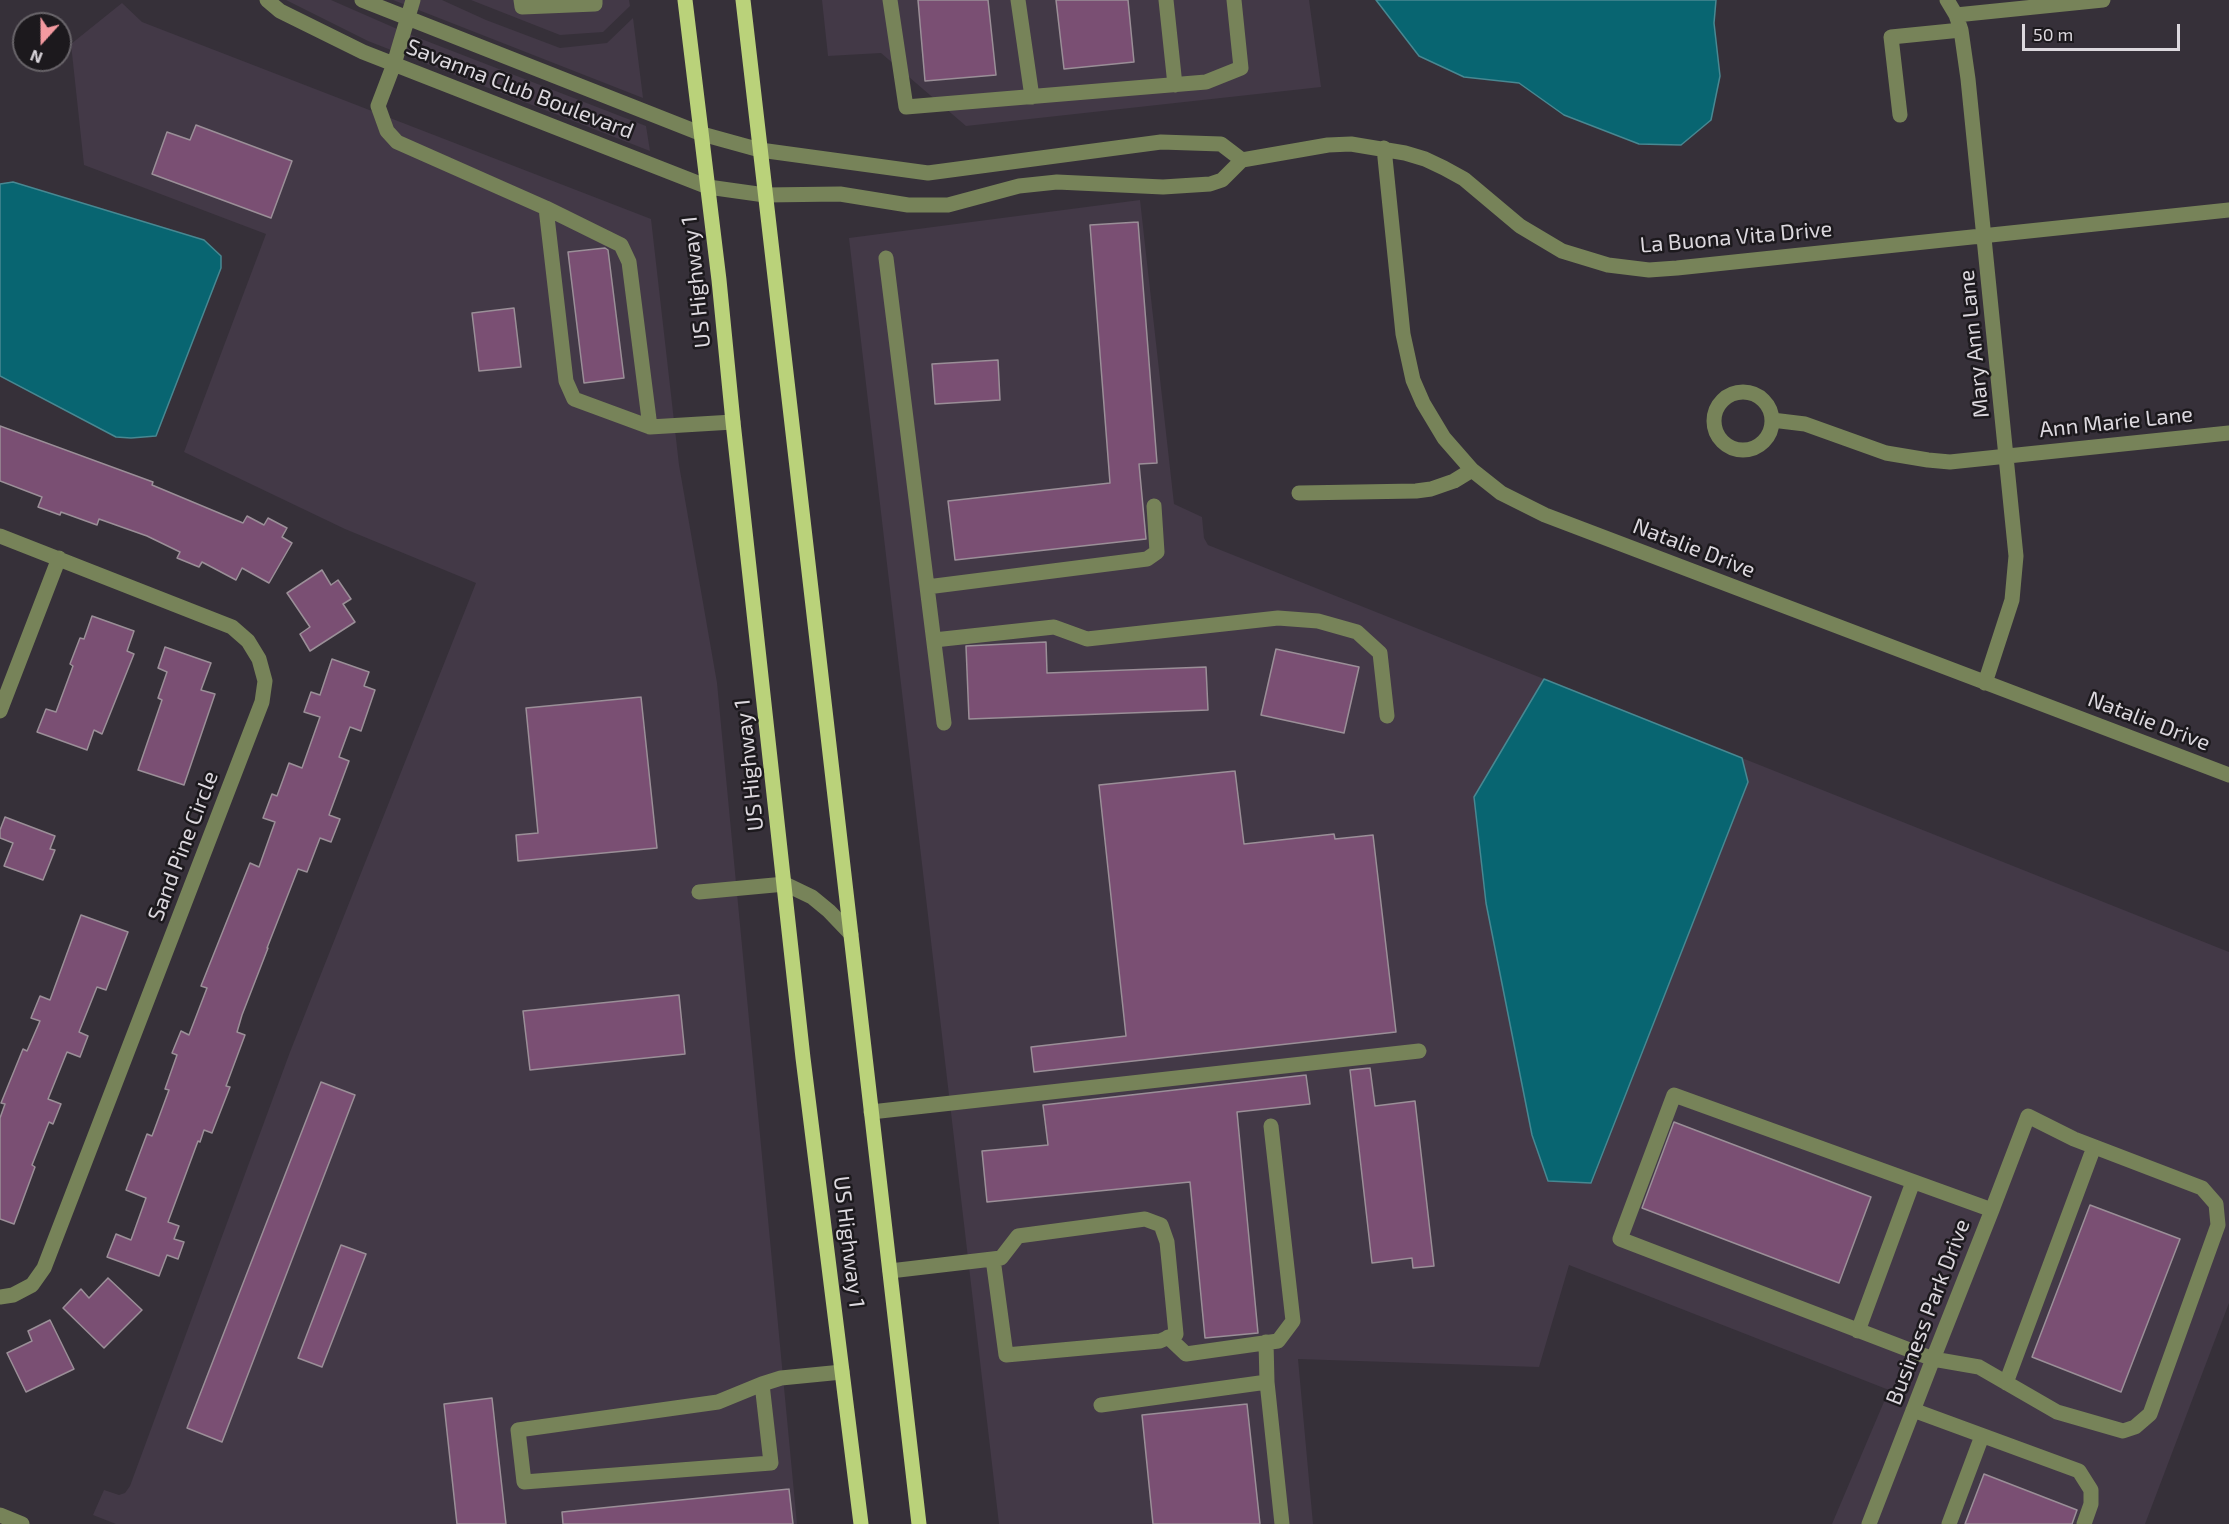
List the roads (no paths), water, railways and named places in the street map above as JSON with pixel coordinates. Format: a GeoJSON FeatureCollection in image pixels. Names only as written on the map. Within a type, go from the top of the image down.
{"type":"FeatureCollection","features":[{"type":"Feature","properties":{"kind":"main road","name":"US Highway 1"},"geometry":{"type":"LineString","coordinates":[[685,0],[708,187],[732,422],[805,1069],[861,1524]]}},
{"type":"Feature","properties":{"kind":"main road","name":"US Highway 1"},"geometry":{"type":"LineString","coordinates":[[743,0],[919,1524]]}},
{"type":"Feature","properties":{"kind":"street","name":"Savanna Club Boulevard"},"geometry":{"type":"LineString","coordinates":[[267,0],[280,11],[363,52],[708,187],[765,195]]}},
{"type":"Feature","properties":{"kind":"street","name":"Savanna Club Boulevard"},"geometry":{"type":"LineString","coordinates":[[362,0],[702,135],[760,150]]}},
{"type":"Feature","properties":{"kind":"street"},"geometry":{"type":"LineString","coordinates":[[413,0],[394,64],[378,106],[387,131],[397,142],[546,208],[621,245],[629,262],[650,428]]}},
{"type":"Feature","properties":{"kind":"street"},"geometry":{"type":"LineString","coordinates":[[521,0],[522,7],[596,4],[595,0]]}},
{"type":"Feature","properties":{"kind":"street"},"geometry":{"type":"LineString","coordinates":[[890,0],[906,107],[1206,82],[1241,68],[1234,0]]}},
{"type":"Feature","properties":{"kind":"street"},"geometry":{"type":"LineString","coordinates":[[1018,0],[1032,96]]}},
{"type":"Feature","properties":{"kind":"street"},"geometry":{"type":"LineString","coordinates":[[1166,0],[1175,85]]}},
{"type":"Feature","properties":{"kind":"street","name":"Mary Ann Lane"},"geometry":{"type":"LineString","coordinates":[[1947,0],[1958,22],[1968,79],[2008,456],[2016,570],[2006,620],[1984,683]]}},
{"type":"Feature","properties":{"kind":"street"},"geometry":{"type":"LineString","coordinates":[[1900,116],[1891,37],[1958,22],[2103,0]]}},
{"type":"Feature","properties":{"kind":"street"},"geometry":{"type":"LineString","coordinates":[[760,150],[928,173],[1161,142],[1221,144],[1242,160],[1222,180],[1210,184],[1163,187],[1104,183],[1019,186],[948,205],[908,206],[840,194],[765,195]]}},
{"type":"Feature","properties":{"kind":"street","name":"La Buona Vita Drive"},"geometry":{"type":"LineString","coordinates":[[1242,160],[1328,145],[1351,144],[1384,148],[1425,159],[1464,179],[1520,226],[1540,240],[1562,251],[1608,266],[1649,270],[2229,210]]}},
{"type":"Feature","properties":{"kind":"street","name":"Natalie Drive"},"geometry":{"type":"LineString","coordinates":[[1384,148],[1403,334],[1413,380],[1423,403],[1444,438],[1472,470],[1501,493],[1545,515],[2229,775]]}},
{"type":"Feature","properties":{"kind":"street"},"geometry":{"type":"LineString","coordinates":[[1044,157],[1046,184]]}},
{"type":"Feature","properties":{"kind":"street"},"geometry":{"type":"LineString","coordinates":[[546,208],[566,381],[574,399],[650,428],[732,422]]}},
{"type":"Feature","properties":{"kind":"street"},"geometry":{"type":"LineString","coordinates":[[886,258],[944,723]]}},
{"type":"Feature","properties":{"kind":"street","name":"Ann Marie Lane"},"geometry":{"type":"LineString","coordinates":[[1772,420],[1805,424],[1868,448],[1905,457],[1950,462],[2229,433]]}},
{"type":"Feature","properties":{"kind":"street"},"geometry":{"type":"LineString","coordinates":[[1299,493],[1424,490],[1454,481],[1472,470]]}},
{"type":"Feature","properties":{"kind":"street"},"geometry":{"type":"LineString","coordinates":[[927,586],[1147,560],[1157,552],[1154,506]]}},
{"type":"Feature","properties":{"kind":"street","name":"Sand Pine Circle"},"geometry":{"type":"LineString","coordinates":[[0,536],[232,627],[248,640],[259,659],[265,681],[262,702],[44,1268],[32,1285],[13,1295],[0,1297]]}},
{"type":"Feature","properties":{"kind":"street"},"geometry":{"type":"LineString","coordinates":[[0,711],[59,558]]}},
{"type":"Feature","properties":{"kind":"street"},"geometry":{"type":"LineString","coordinates":[[934,640],[1054,627],[1087,639],[1278,618],[1318,621],[1357,632],[1380,653],[1388,716]]}},
{"type":"Feature","properties":{"kind":"street"},"geometry":{"type":"LineString","coordinates":[[699,892],[785,884],[812,897],[829,911],[850,934]]}},
{"type":"Feature","properties":{"kind":"street"},"geometry":{"type":"LineString","coordinates":[[871,1112],[1419,1051]]}},
{"type":"Feature","properties":{"kind":"street"},"geometry":{"type":"LineString","coordinates":[[1992,1210],[1674,1095],[1620,1239],[1933,1359],[1979,1367],[2006,1383],[2057,1412],[2123,1431],[2135,1427],[2150,1414],[2218,1225],[2216,1204],[2202,1188],[2094,1147],[2006,1383]]}},
{"type":"Feature","properties":{"kind":"street","name":"Business Park Drive"},"geometry":{"type":"LineString","coordinates":[[1869,1524],[2028,1116],[2094,1147]]}},
{"type":"Feature","properties":{"kind":"street"},"geometry":{"type":"LineString","coordinates":[[1168,1337],[1186,1354],[1278,1341],[1293,1321],[1271,1126]]}},
{"type":"Feature","properties":{"kind":"street"},"geometry":{"type":"LineString","coordinates":[[1858,1331],[1913,1182]]}},
{"type":"Feature","properties":{"kind":"street"},"geometry":{"type":"LineString","coordinates":[[890,1271],[1001,1258],[1018,1236],[1144,1219],[1161,1225],[1167,1242],[1176,1334],[1160,1341],[1006,1355],[993,1259]]}},
{"type":"Feature","properties":{"kind":"street"},"geometry":{"type":"LineString","coordinates":[[1266,1342],[1266,1382],[1282,1524]]}},
{"type":"Feature","properties":{"kind":"street"},"geometry":{"type":"LineString","coordinates":[[762,1384],[771,1463],[524,1482],[518,1430],[718,1402],[762,1384],[781,1378],[842,1372]]}},
{"type":"Feature","properties":{"kind":"street"},"geometry":{"type":"LineString","coordinates":[[1101,1405],[1266,1382]]}},
{"type":"Feature","properties":{"kind":"street"},"geometry":{"type":"LineString","coordinates":[[1913,1410],[2079,1471],[2091,1490],[2091,1504],[2084,1524]]}},
{"type":"Feature","properties":{"kind":"street"},"geometry":{"type":"LineString","coordinates":[[1949,1524],[1982,1436]]}},
{"type":"Feature","properties":{"kind":"street"},"geometry":{"type":"LineString","coordinates":[[0,1515],[22,1524]]}},
{"type":"Feature","properties":{"kind":"water"},"geometry":{"type":"Polygon","coordinates":[[[1376,0],[1716,0],[1714,23],[1720,76],[1711,120],[1681,145],[1639,144],[1564,115],[1519,83],[1464,77],[1419,56],[1376,0]]]}},
{"type":"Feature","properties":{"kind":"water"},"geometry":{"type":"Polygon","coordinates":[[[13,182],[204,240],[221,256],[221,268],[156,436],[116,437],[0,376],[0,184],[13,182]]]}},
{"type":"Feature","properties":{"kind":"water"},"geometry":{"type":"Polygon","coordinates":[[[1544,679],[1742,758],[1748,782],[1591,1183],[1548,1181],[1532,1135],[1486,903],[1474,797],[1544,679]]]}}]}
